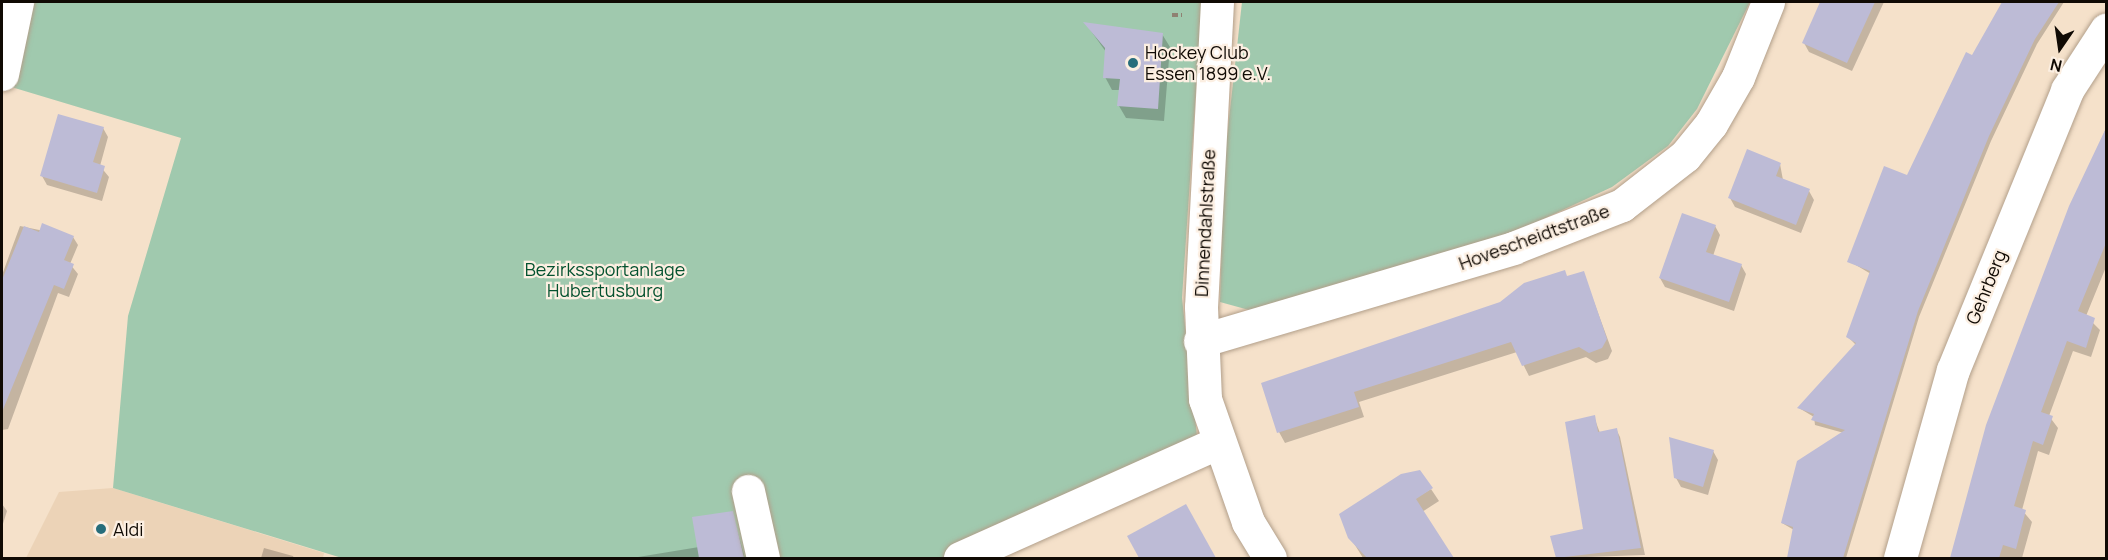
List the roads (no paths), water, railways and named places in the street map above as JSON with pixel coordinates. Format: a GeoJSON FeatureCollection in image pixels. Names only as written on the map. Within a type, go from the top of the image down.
{"type":"FeatureCollection","features":[{"type":"Feature","properties":{"kind":"street"},"geometry":{"type":"LineString","coordinates":[[2,74],[16,2]]}},
{"type":"Feature","properties":{"kind":"street","name":"Dinnendahlstraße"},"geometry":{"type":"LineString","coordinates":[[1217,2],[1200,341],[1205,399],[1248,522],[1270,558]]}},
{"type":"Feature","properties":{"kind":"street","name":"Hovescheidtstraße"},"geometry":{"type":"LineString","coordinates":[[1200,341],[1513,248],[1622,205],[1685,156],[1711,124],[1768,2]]}},
{"type":"Feature","properties":{"kind":"street","name":"Gehrberg"},"geometry":{"type":"LineString","coordinates":[[1900,558],[1953,370],[2067,90],[2106,30]]}},
{"type":"Feature","properties":{"kind":"street"},"geometry":{"type":"LineString","coordinates":[[960,558],[1219,442]]}},
{"type":"Feature","properties":{"kind":"street"},"geometry":{"type":"LineString","coordinates":[[748,490],[763,558]]}},
{"type":"Feature","properties":{"kind":"place","name":"Hockey Club Essen 1899 e.V."},"geometry":{"type":"Point","coordinates":[1133,63]}},
{"type":"Feature","properties":{"kind":"place","name":"Aldi"},"geometry":{"type":"Point","coordinates":[101,529]}},
{"type":"Feature","properties":{"kind":"park label","name":"Bezirkssportanlage Hubertusburg"},"geometry":{"type":"Point","coordinates":[605,280]}}]}
